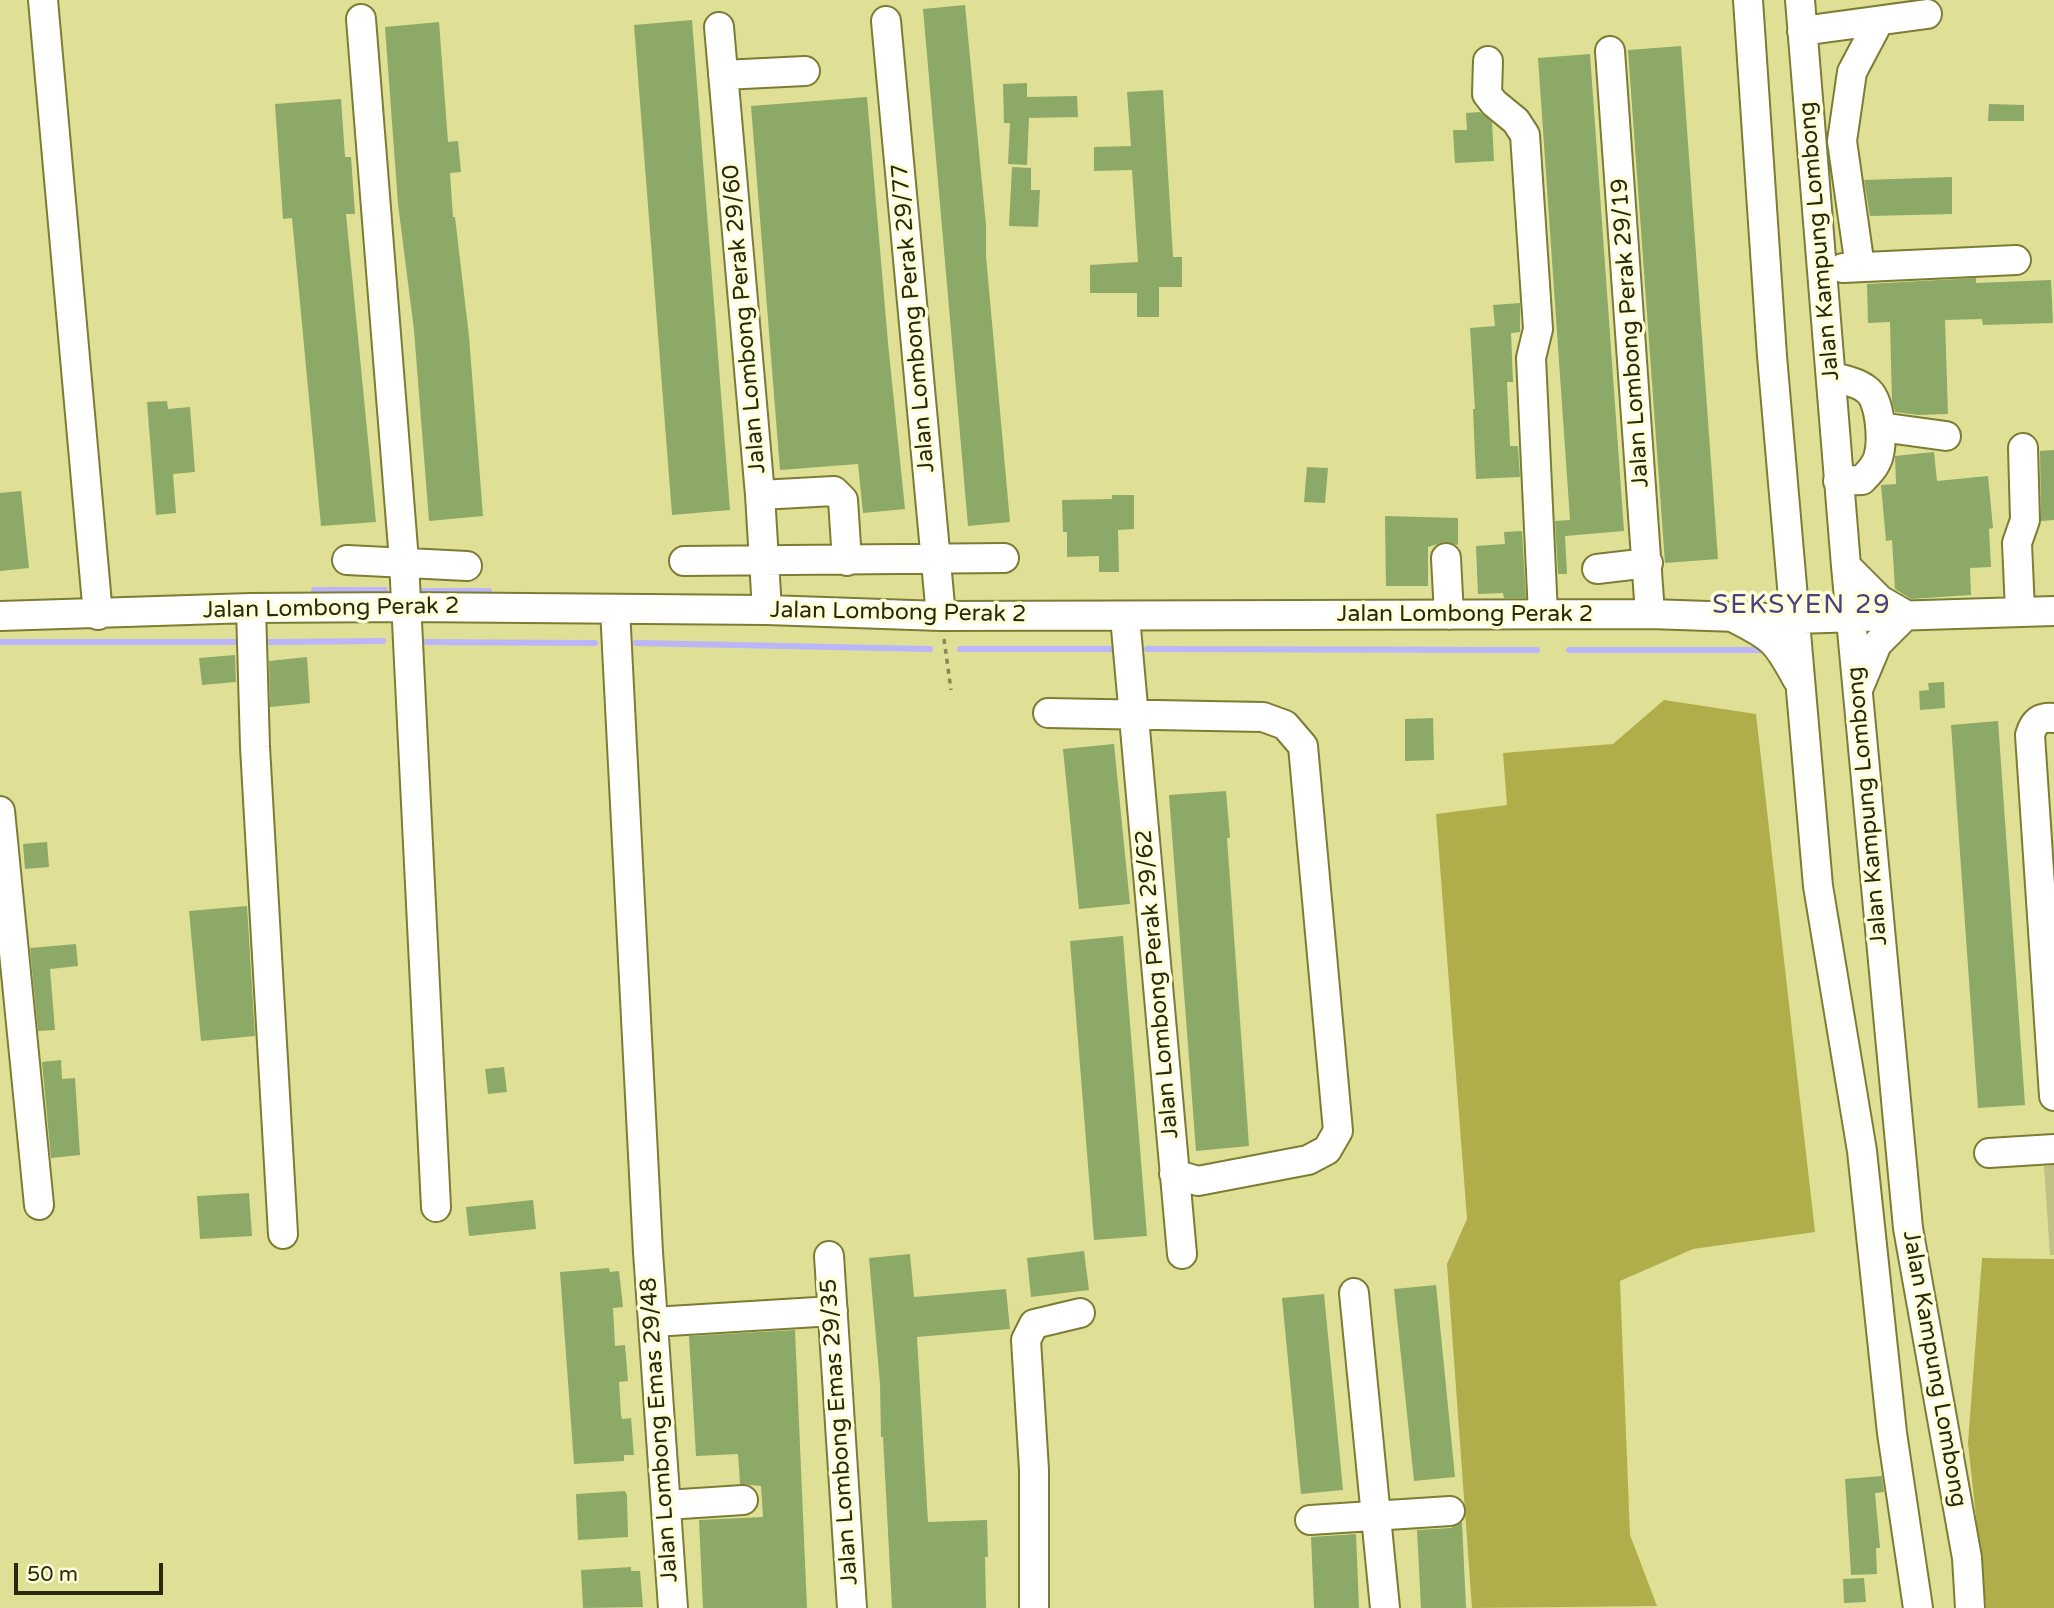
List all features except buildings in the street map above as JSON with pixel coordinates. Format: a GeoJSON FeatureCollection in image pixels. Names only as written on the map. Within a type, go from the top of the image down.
{"type":"FeatureCollection","features":[{"type":"Feature","properties":{"kind":"street"},"geometry":{"type":"LineString","coordinates":[[43,0],[99,615]]}},
{"type":"Feature","properties":{"kind":"street","name":"Jalan Kampung Lombong"},"geometry":{"type":"LineString","coordinates":[[1748,0],[1762,215],[1818,886],[1862,1151],[1892,1433],[1918,1608]]}},
{"type":"Feature","properties":{"kind":"street","name":"Jalan Kampung Lombong"},"geometry":{"type":"LineString","coordinates":[[1800,0],[1838,481],[1908,1228],[1968,1558],[1970,1608]]}},
{"type":"Feature","properties":{"kind":"street"},"geometry":{"type":"LineString","coordinates":[[1802,31],[1927,14]]}},
{"type":"Feature","properties":{"kind":"street"},"geometry":{"type":"LineString","coordinates":[[361,19],[404,561],[436,1207]]}},
{"type":"Feature","properties":{"kind":"street","name":"Jalan Lombong Perak 29/77"},"geometry":{"type":"LineString","coordinates":[[886,21],[941,616]]}},
{"type":"Feature","properties":{"kind":"street"},"geometry":{"type":"LineString","coordinates":[[1860,267],[1842,141],[1852,72],[1880,21]]}},
{"type":"Feature","properties":{"kind":"street","name":"Jalan Lombong Perak 29/60"},"geometry":{"type":"LineString","coordinates":[[719,27],[760,495],[767,610]]}},
{"type":"Feature","properties":{"kind":"street","name":"Jalan Lombong Perak 29/19"},"geometry":{"type":"LineString","coordinates":[[1610,51],[1650,614]]}},
{"type":"Feature","properties":{"kind":"street"},"geometry":{"type":"LineString","coordinates":[[1488,61],[1487,94],[1516,121],[1525,135],[1538,329],[1531,358],[1543,614]]}},
{"type":"Feature","properties":{"kind":"street"},"geometry":{"type":"LineString","coordinates":[[723,75],[805,71]]}},
{"type":"Feature","properties":{"kind":"street"},"geometry":{"type":"LineString","coordinates":[[1822,269],[2016,260]]}},
{"type":"Feature","properties":{"kind":"street"},"geometry":{"type":"LineString","coordinates":[[1831,376],[1866,388],[1874,396],[1880,427],[1878,458],[1872,470],[1862,480],[1838,481]]}},
{"type":"Feature","properties":{"kind":"street"},"geometry":{"type":"LineString","coordinates":[[1880,427],[1946,436]]}},
{"type":"Feature","properties":{"kind":"street"},"geometry":{"type":"LineString","coordinates":[[2020,611],[2017,544],[2025,520],[2023,448]]}},
{"type":"Feature","properties":{"kind":"street"},"geometry":{"type":"LineString","coordinates":[[760,495],[834,491],[843,500],[847,561]]}},
{"type":"Feature","properties":{"kind":"street"},"geometry":{"type":"LineString","coordinates":[[1733,617],[1766,606],[1776,596],[1790,552]]}},
{"type":"Feature","properties":{"kind":"street"},"geometry":{"type":"LineString","coordinates":[[684,561],[1004,558]]}},
{"type":"Feature","properties":{"kind":"street"},"geometry":{"type":"LineString","coordinates":[[1446,558],[1448,615]]}},
{"type":"Feature","properties":{"kind":"street"},"geometry":{"type":"LineString","coordinates":[[347,560],[467,566]]}},
{"type":"Feature","properties":{"kind":"street"},"geometry":{"type":"LineString","coordinates":[[1597,569],[1647,563]]}},
{"type":"Feature","properties":{"kind":"street"},"geometry":{"type":"LineString","coordinates":[[1846,566],[1880,600],[1906,615],[1877,644],[1857,691]]}},
{"type":"Feature","properties":{"kind":"street","name":"Jalan Lombong Perak 2"},"geometry":{"type":"LineString","coordinates":[[0,616],[99,615],[251,608],[405,607],[1125,617],[1650,614],[1796,618],[2054,611]]}},
{"type":"Feature","properties":{"kind":"street"},"geometry":{"type":"LineString","coordinates":[[251,608],[255,747],[283,1234]]}},
{"type":"Feature","properties":{"kind":"street","name":"Jalan Lombong Emas 29/48"},"geometry":{"type":"LineString","coordinates":[[614,609],[648,1252],[673,1608]]}},
{"type":"Feature","properties":{"kind":"street","name":"Jalan Lombong Perak 29/62"},"geometry":{"type":"LineString","coordinates":[[1125,617],[1182,1254]]}},
{"type":"Feature","properties":{"kind":"street"},"geometry":{"type":"LineString","coordinates":[[1733,617],[1765,634],[1780,647],[1800,685]]}},
{"type":"Feature","properties":{"kind":"street"},"geometry":{"type":"LineString","coordinates":[[1048,713],[1264,717],[1285,725],[1303,746],[1338,1131],[1327,1150],[1308,1160],[1198,1181],[1174,1174]]}},
{"type":"Feature","properties":{"kind":"street"},"geometry":{"type":"LineString","coordinates":[[2044,721],[2029,735],[2050,976],[2054,1096]]}},
{"type":"Feature","properties":{"kind":"street"},"geometry":{"type":"LineString","coordinates":[[0,811],[39,1205]]}},
{"type":"Feature","properties":{"kind":"street"},"geometry":{"type":"LineString","coordinates":[[1989,1153],[2054,1149]]}},
{"type":"Feature","properties":{"kind":"street","name":"Jalan Lombong Emas 29/35"},"geometry":{"type":"LineString","coordinates":[[829,1256],[852,1608]]}},
{"type":"Feature","properties":{"kind":"street"},"geometry":{"type":"LineString","coordinates":[[1354,1293],[1385,1608]]}},
{"type":"Feature","properties":{"kind":"street"},"geometry":{"type":"LineString","coordinates":[[653,1322],[833,1311]]}},
{"type":"Feature","properties":{"kind":"street"},"geometry":{"type":"LineString","coordinates":[[1034,1608],[1034,1470],[1026,1340],[1034,1324],[1080,1313]]}},
{"type":"Feature","properties":{"kind":"street"},"geometry":{"type":"LineString","coordinates":[[666,1505],[743,1500]]}},
{"type":"Feature","properties":{"kind":"street"},"geometry":{"type":"LineString","coordinates":[[1310,1520],[1450,1511]]}},
{"type":"Feature","properties":{"kind":"path"},"geometry":{"type":"LineString","coordinates":[[941,616],[951,690]]}},
{"type":"Feature","properties":{"kind":"green space"},"geometry":{"type":"Polygon","coordinates":[[[2054,1165],[2054,1255],[2050,1255],[2044,1166],[2054,1165]]]}},
{"type":"Feature","properties":{"kind":"shaded area"},"geometry":{"type":"Polygon","coordinates":[[[1664,700],[1756,714],[1815,1232],[1693,1249],[1620,1281],[1630,1535],[1657,1606],[1472,1608],[1447,1264],[1467,1219],[1436,814],[1507,805],[1503,753],[1613,744],[1664,700]]]}},
{"type":"Feature","properties":{"kind":"shaded area"},"geometry":{"type":"Polygon","coordinates":[[[1982,1258],[2054,1259],[2054,1608],[1986,1608],[1968,1443],[1982,1258]]]}},
{"type":"Feature","properties":{"kind":"waterway"},"geometry":{"type":"LineString","coordinates":[[314,590],[385,590]]}},
{"type":"Feature","properties":{"kind":"waterway"},"geometry":{"type":"LineString","coordinates":[[423,591],[489,591]]}},
{"type":"Feature","properties":{"kind":"waterway"},"geometry":{"type":"LineString","coordinates":[[268,642],[383,641]]}},
{"type":"Feature","properties":{"kind":"waterway"},"geometry":{"type":"LineString","coordinates":[[0,642],[236,642]]}},
{"type":"Feature","properties":{"kind":"waterway"},"geometry":{"type":"LineString","coordinates":[[416,642],[595,643]]}},
{"type":"Feature","properties":{"kind":"waterway"},"geometry":{"type":"LineString","coordinates":[[636,643],[930,649]]}},
{"type":"Feature","properties":{"kind":"waterway"},"geometry":{"type":"LineString","coordinates":[[960,649],[1114,649]]}},
{"type":"Feature","properties":{"kind":"waterway"},"geometry":{"type":"LineString","coordinates":[[1147,649],[1537,650]]}},
{"type":"Feature","properties":{"kind":"waterway"},"geometry":{"type":"LineString","coordinates":[[1569,650],[1759,650]]}},
{"type":"Feature","properties":{"kind":"district","name":"SEKSYEN 29"},"geometry":{"type":"Point","coordinates":[1802,606]}}]}
